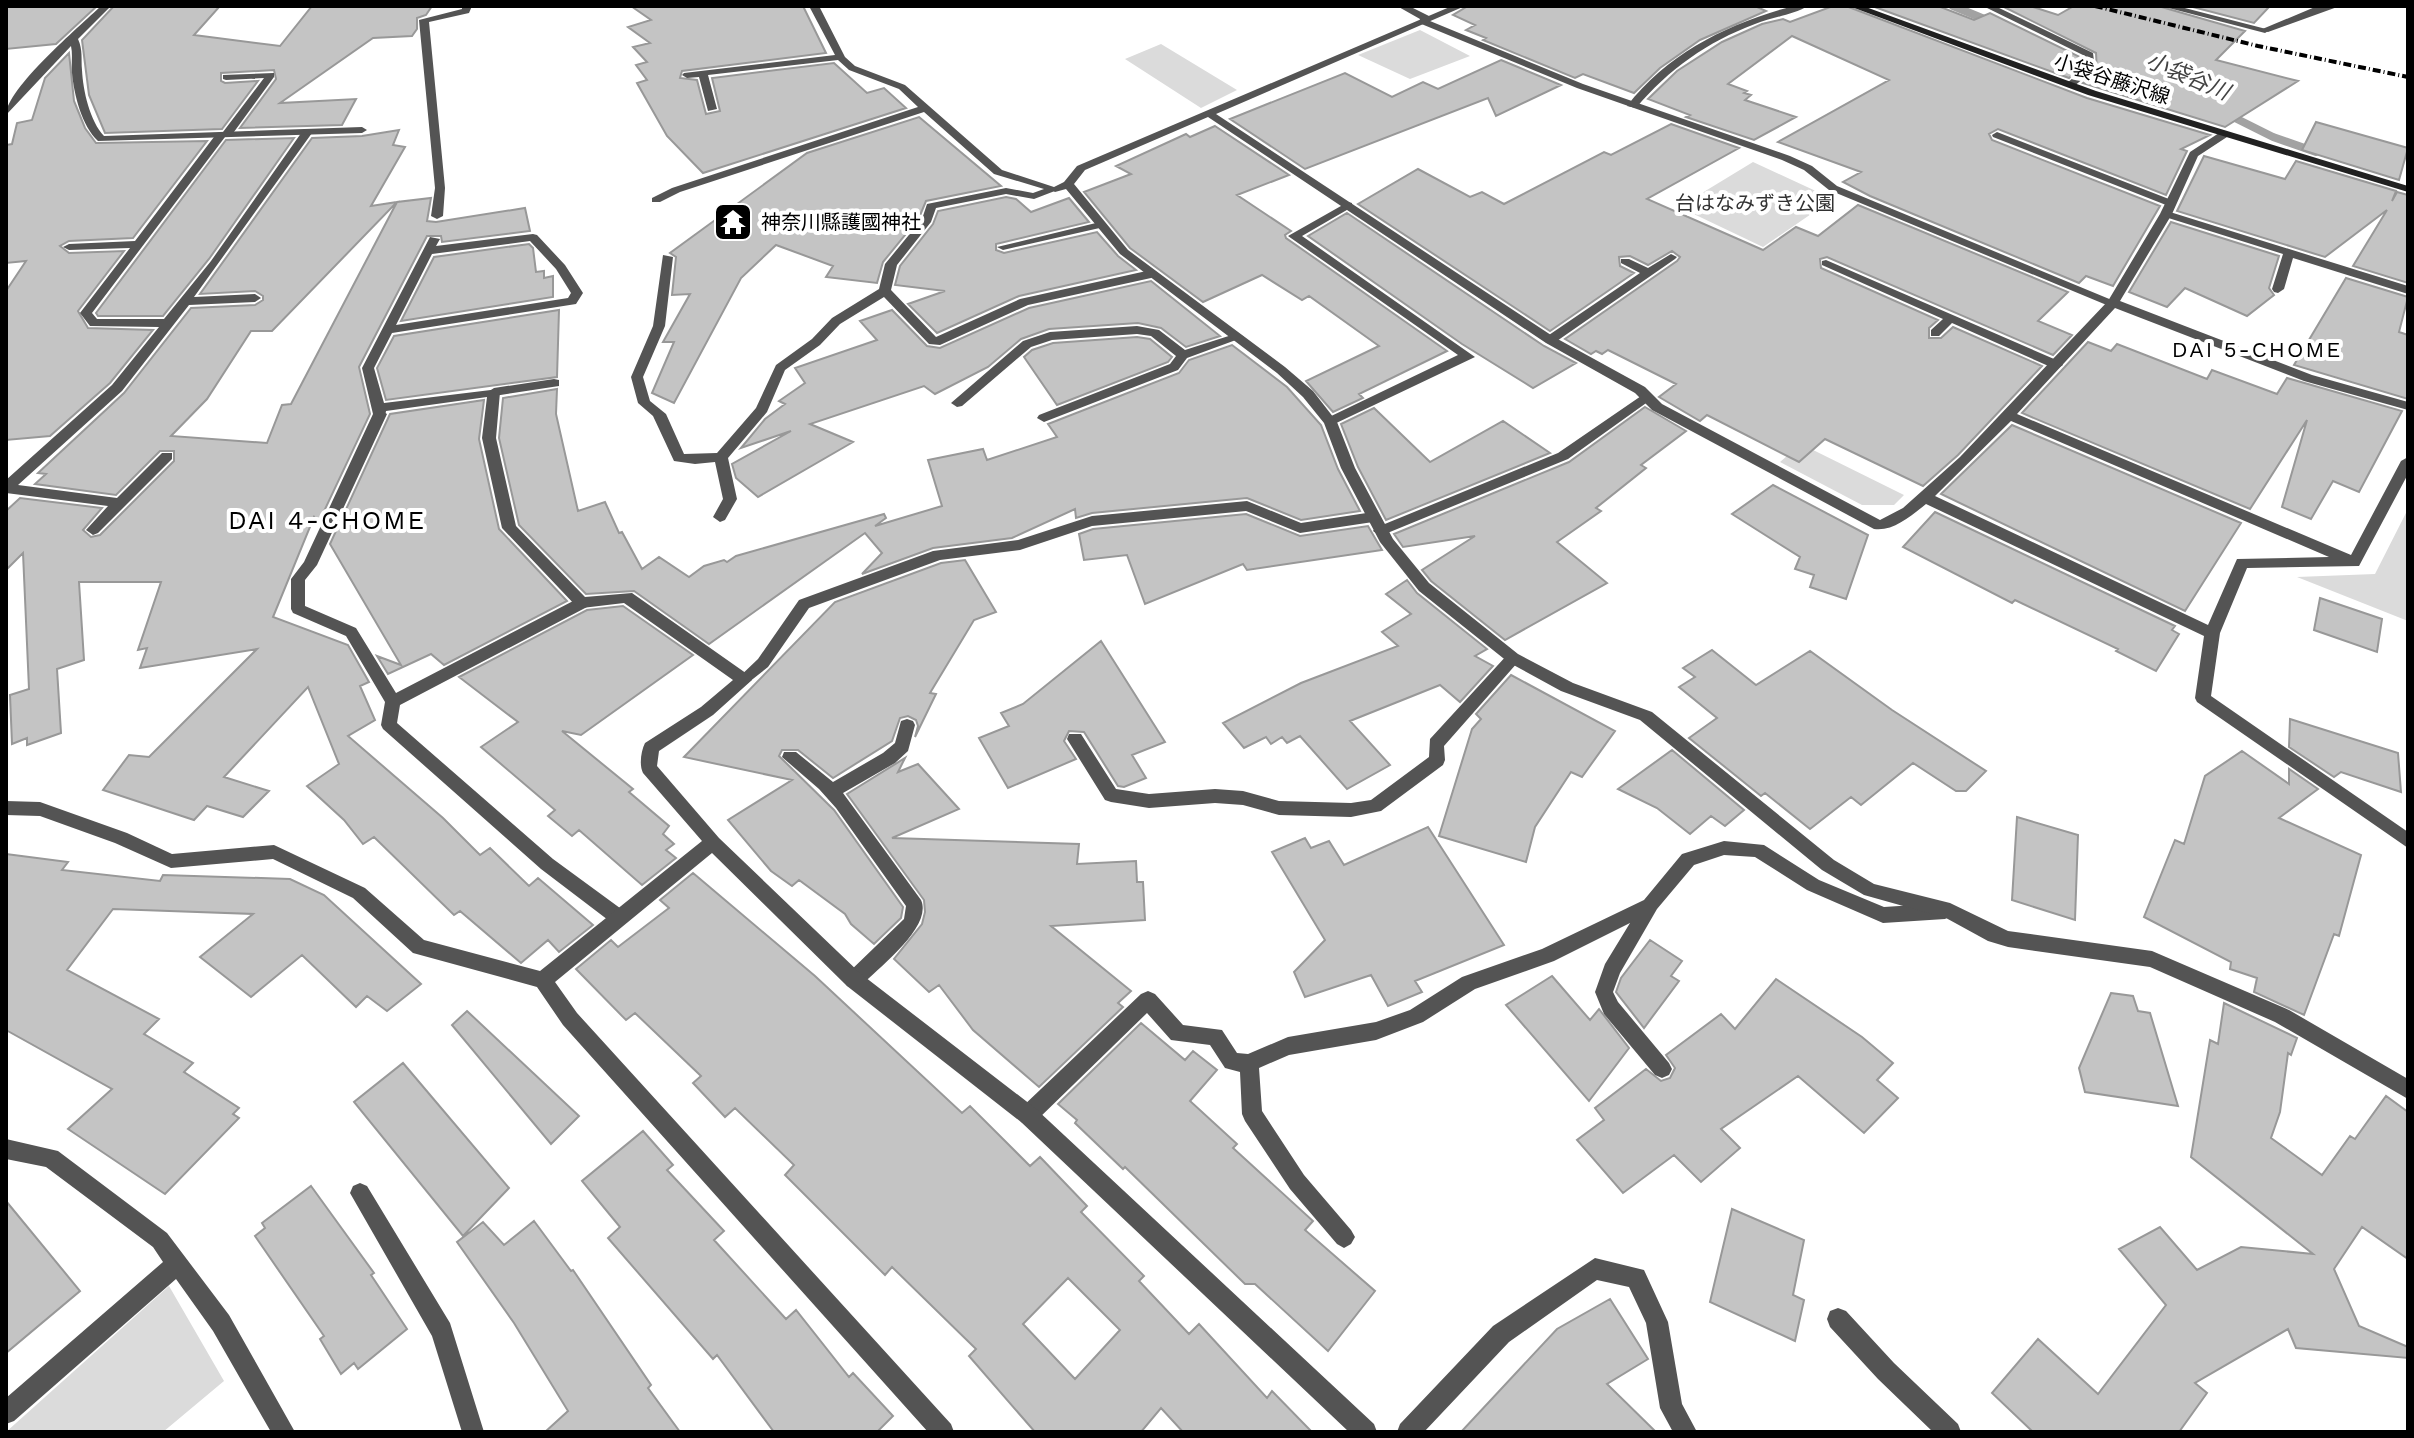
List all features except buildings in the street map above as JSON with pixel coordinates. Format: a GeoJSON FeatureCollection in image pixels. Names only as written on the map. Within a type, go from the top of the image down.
{"type":"FeatureCollection","features":[{"type":"Feature","properties":{"kind":"main road","name":"小袋谷藤沢線"},"geometry":{"type":"LineString","coordinates":[[1854,6],[2070,85],[2223,135],[2408,189]]}},
{"type":"Feature","properties":{"kind":"street"},"geometry":{"type":"LineString","coordinates":[[6,112],[29,82],[106,6]]}},
{"type":"Feature","properties":{"kind":"street"},"geometry":{"type":"LineString","coordinates":[[437,216],[440,188],[424,20],[466,11],[467,6]]}},
{"type":"Feature","properties":{"kind":"street"},"geometry":{"type":"LineString","coordinates":[[814,6],[840,57],[852,68],[902,87],[998,172],[1062,187],[1124,252],[1308,394],[1330,422],[1348,468],[1377,524],[1424,587],[1513,658],[1567,687],[1646,716],[1828,865],[1870,890],[1950,911],[1994,935],[2008,939],[2152,959],[2282,1016],[2408,1090]]}},
{"type":"Feature","properties":{"kind":"street"},"geometry":{"type":"LineString","coordinates":[[1402,6],[1425,20],[1510,59],[1632,106],[1786,158],[1808,168],[1833,188],[2113,303],[2308,378],[2408,406]]}},
{"type":"Feature","properties":{"kind":"street"},"geometry":{"type":"LineString","coordinates":[[667,257],[659,326],[637,377],[644,403],[659,414],[679,458],[721,457],[762,409],[780,368],[816,342],[836,321],[885,291],[891,264],[927,220],[931,206],[1006,191],[1034,196],[1062,187],[1081,168],[1460,6]]}},
{"type":"Feature","properties":{"kind":"street"},"geometry":{"type":"LineString","coordinates":[[1632,106],[1651,80],[1701,44],[1774,13],[1803,6]]}},
{"type":"Feature","properties":{"kind":"street"},"geometry":{"type":"LineString","coordinates":[[1988,6],[2052,40],[2090,55],[2090,69],[2070,85]]}},
{"type":"Feature","properties":{"kind":"street"},"geometry":{"type":"LineString","coordinates":[[2166,6],[2265,30],[2318,9],[2335,6]]}},
{"type":"Feature","properties":{"kind":"street"},"geometry":{"type":"LineString","coordinates":[[72,38],[78,47],[77,73],[95,136],[113,139],[362,130]]}},
{"type":"Feature","properties":{"kind":"street"},"geometry":{"type":"LineString","coordinates":[[687,75],[840,57]]}},
{"type":"Feature","properties":{"kind":"street"},"geometry":{"type":"LineString","coordinates":[[703,73],[712,109]]}},
{"type":"Feature","properties":{"kind":"street"},"geometry":{"type":"LineString","coordinates":[[170,323],[94,323],[86,313],[271,75],[226,77]]}},
{"type":"Feature","properties":{"kind":"street"},"geometry":{"type":"LineString","coordinates":[[656,200],[676,190],[925,108]]}},
{"type":"Feature","properties":{"kind":"street"},"geometry":{"type":"LineString","coordinates":[[1208,113],[1550,340],[1640,390],[1644,398],[1879,526],[1889,526],[1924,497],[2009,415],[2113,303],[2168,208],[2194,154],[2223,135]]}},
{"type":"Feature","properties":{"kind":"street"},"geometry":{"type":"LineString","coordinates":[[6,488],[117,388],[187,301],[308,131]]}},
{"type":"Feature","properties":{"kind":"street"},"geometry":{"type":"LineString","coordinates":[[1997,135],[2168,208],[2289,253],[2408,290]]}},
{"type":"Feature","properties":{"kind":"street"},"geometry":{"type":"LineString","coordinates":[[1330,422],[1460,358],[1469,357],[1294,236],[1348,205]]}},
{"type":"Feature","properties":{"kind":"street"},"geometry":{"type":"LineString","coordinates":[[1003,247],[1100,225]]}},
{"type":"Feature","properties":{"kind":"street"},"geometry":{"type":"LineString","coordinates":[[388,330],[572,301],[577,293],[561,267],[533,237],[426,251]]}},
{"type":"Feature","properties":{"kind":"street"},"geometry":{"type":"LineString","coordinates":[[434,239],[368,368],[380,411],[310,565],[298,579],[298,609],[351,632],[393,702],[389,725],[547,864],[618,917]]}},
{"type":"Feature","properties":{"kind":"street"},"geometry":{"type":"LineString","coordinates":[[69,247],[138,244]]}},
{"type":"Feature","properties":{"kind":"street"},"geometry":{"type":"LineString","coordinates":[[2278,289],[2289,253]]}},
{"type":"Feature","properties":{"kind":"street"},"geometry":{"type":"LineString","coordinates":[[1550,340],[1671,257]]}},
{"type":"Feature","properties":{"kind":"street"},"geometry":{"type":"LineString","coordinates":[[1625,261],[1647,272]]}},
{"type":"Feature","properties":{"kind":"street"},"geometry":{"type":"LineString","coordinates":[[1826,263],[2057,365]]}},
{"type":"Feature","properties":{"kind":"street"},"geometry":{"type":"LineString","coordinates":[[885,291],[933,341],[940,341],[1024,302],[1151,274]]}},
{"type":"Feature","properties":{"kind":"street"},"geometry":{"type":"LineString","coordinates":[[1843,291],[1860,278]]}},
{"type":"Feature","properties":{"kind":"street"},"geometry":{"type":"LineString","coordinates":[[187,301],[255,298]]}},
{"type":"Feature","properties":{"kind":"street"},"geometry":{"type":"LineString","coordinates":[[1935,333],[1951,318]]}},
{"type":"Feature","properties":{"kind":"street"},"geometry":{"type":"LineString","coordinates":[[957,403],[1027,344],[1050,336],[1137,330],[1155,333],[1183,355]]}},
{"type":"Feature","properties":{"kind":"street"},"geometry":{"type":"LineString","coordinates":[[1044,418],[1174,367],[1183,355],[1238,337]]}},
{"type":"Feature","properties":{"kind":"street"},"geometry":{"type":"LineString","coordinates":[[380,411],[554,383]]}},
{"type":"Feature","properties":{"kind":"street"},"geometry":{"type":"LineString","coordinates":[[494,392],[489,438],[509,528],[582,603]]}},
{"type":"Feature","properties":{"kind":"street"},"geometry":{"type":"LineString","coordinates":[[1366,1432],[1028,1115],[854,980],[713,843],[649,768],[651,748],[707,711],[763,663],[804,604],[938,555],[1020,545],[1092,521],[1247,506],[1300,528],[1377,524],[1563,456],[1644,398]]}},
{"type":"Feature","properties":{"kind":"street"},"geometry":{"type":"LineString","coordinates":[[2009,415],[2354,562]]}},
{"type":"Feature","properties":{"kind":"street"},"geometry":{"type":"LineString","coordinates":[[93,530],[167,456]]}},
{"type":"Feature","properties":{"kind":"street"},"geometry":{"type":"LineString","coordinates":[[720,517],[730,499],[721,457]]}},
{"type":"Feature","properties":{"kind":"street"},"geometry":{"type":"LineString","coordinates":[[2354,562],[2408,461]]}},
{"type":"Feature","properties":{"kind":"street"},"geometry":{"type":"LineString","coordinates":[[6,488],[119,503]]}},
{"type":"Feature","properties":{"kind":"street"},"geometry":{"type":"LineString","coordinates":[[1924,497],[2212,633]]}},
{"type":"Feature","properties":{"kind":"street"},"geometry":{"type":"LineString","coordinates":[[2354,562],[2242,563],[2212,633],[2203,698],[2408,841]]}},
{"type":"Feature","properties":{"kind":"street"},"geometry":{"type":"LineString","coordinates":[[393,702],[582,603],[627,597],[744,680]]}},
{"type":"Feature","properties":{"kind":"street"},"geometry":{"type":"LineString","coordinates":[[1075,739],[1111,795],[1149,801],[1215,796],[1243,798],[1279,808],[1351,810],[1375,806],[1437,760],[1436,744],[1513,658]]}},
{"type":"Feature","properties":{"kind":"street"},"geometry":{"type":"LineString","coordinates":[[831,791],[889,758],[902,746],[907,725]]}},
{"type":"Feature","properties":{"kind":"street"},"geometry":{"type":"LineString","coordinates":[[790,757],[807,766],[831,791],[915,905],[912,923],[854,980]]}},
{"type":"Feature","properties":{"kind":"street"},"geometry":{"type":"LineString","coordinates":[[6,808],[40,809],[121,838],[171,861],[274,852],[359,893],[419,947],[543,980],[570,1019],[943,1432]]}},
{"type":"Feature","properties":{"kind":"street"},"geometry":{"type":"LineString","coordinates":[[543,980],[713,843]]}},
{"type":"Feature","properties":{"kind":"street"},"geometry":{"type":"LineString","coordinates":[[1662,1069],[1611,1008],[1604,992],[1612,970],[1650,905],[1688,859],[1724,848],[1758,850],[1813,885],[1883,915],[1950,911]]}},
{"type":"Feature","properties":{"kind":"street"},"geometry":{"type":"LineString","coordinates":[[1028,1115],[1148,1000],[1178,1034],[1215,1036],[1232,1062],[1249,1063],[1288,1046],[1376,1031],[1416,1016],[1469,983],[1548,955],[1650,905]]}},
{"type":"Feature","properties":{"kind":"street"},"geometry":{"type":"LineString","coordinates":[[1249,1063],[1252,1114],[1297,1182],[1344,1237]]}},
{"type":"Feature","properties":{"kind":"street"},"geometry":{"type":"LineString","coordinates":[[6,1149],[51,1158],[160,1240],[221,1323],[284,1432]]}},
{"type":"Feature","properties":{"kind":"street"},"geometry":{"type":"LineString","coordinates":[[360,1193],[442,1331],[473,1432]]}},
{"type":"Feature","properties":{"kind":"street"},"geometry":{"type":"LineString","coordinates":[[6,1413],[178,1263]]}},
{"type":"Feature","properties":{"kind":"street"},"geometry":{"type":"LineString","coordinates":[[1408,1432],[1501,1334],[1595,1269],[1636,1278],[1657,1322],[1671,1408],[1686,1432]]}},
{"type":"Feature","properties":{"kind":"street"},"geometry":{"type":"LineString","coordinates":[[1838,1319],[1886,1371],[1950,1432]]}},
{"type":"Feature","properties":{"kind":"green space"},"geometry":{"type":"Polygon","coordinates":[[[1420,30],[1470,56],[1410,79],[1358,55],[1420,30]]]}},
{"type":"Feature","properties":{"kind":"green space"},"geometry":{"type":"Polygon","coordinates":[[[1161,44],[1237,90],[1201,108],[1125,59],[1161,44]]]}},
{"type":"Feature","properties":{"kind":"green space","name":"台はなみずき公園"},"geometry":{"type":"Polygon","coordinates":[[[1753,162],[1833,199],[1763,247],[1679,207],[1753,162]]]}},
{"type":"Feature","properties":{"kind":"green space"},"geometry":{"type":"Polygon","coordinates":[[[1801,444],[1904,495],[1894,505],[1862,505],[1780,462],[1801,444]]]}},
{"type":"Feature","properties":{"kind":"green space"},"geometry":{"type":"Polygon","coordinates":[[[2408,509],[2408,621],[2297,577],[2375,574],[2408,509]]]}},
{"type":"Feature","properties":{"kind":"green space"},"geometry":{"type":"Polygon","coordinates":[[[169,1286],[224,1381],[163,1432],[6,1432],[169,1286]]]}},
{"type":"Feature","properties":{"kind":"waterway","name":"小袋谷川"},"geometry":{"type":"LineString","coordinates":[[1953,6],[1994,23]]}},
{"type":"Feature","properties":{"kind":"waterway","name":"小袋谷川"},"geometry":{"type":"LineString","coordinates":[[2223,112],[2273,137],[2316,152]]}},
{"type":"Feature","properties":{"kind":"railway"},"geometry":{"type":"LineString","coordinates":[[2095,6],[2258,46],[2408,77]]}},
{"type":"Feature","properties":{"kind":"place","name":"神奈川縣護國神社"},"geometry":{"type":"Point","coordinates":[733,222]}},
{"type":"Feature","properties":{"kind":"district","name":"DAI 5-CHOME"},"geometry":{"type":"Point","coordinates":[2257,349]}},
{"type":"Feature","properties":{"kind":"district","name":"DAI 4-CHOME"},"geometry":{"type":"Point","coordinates":[327,520]}}]}
